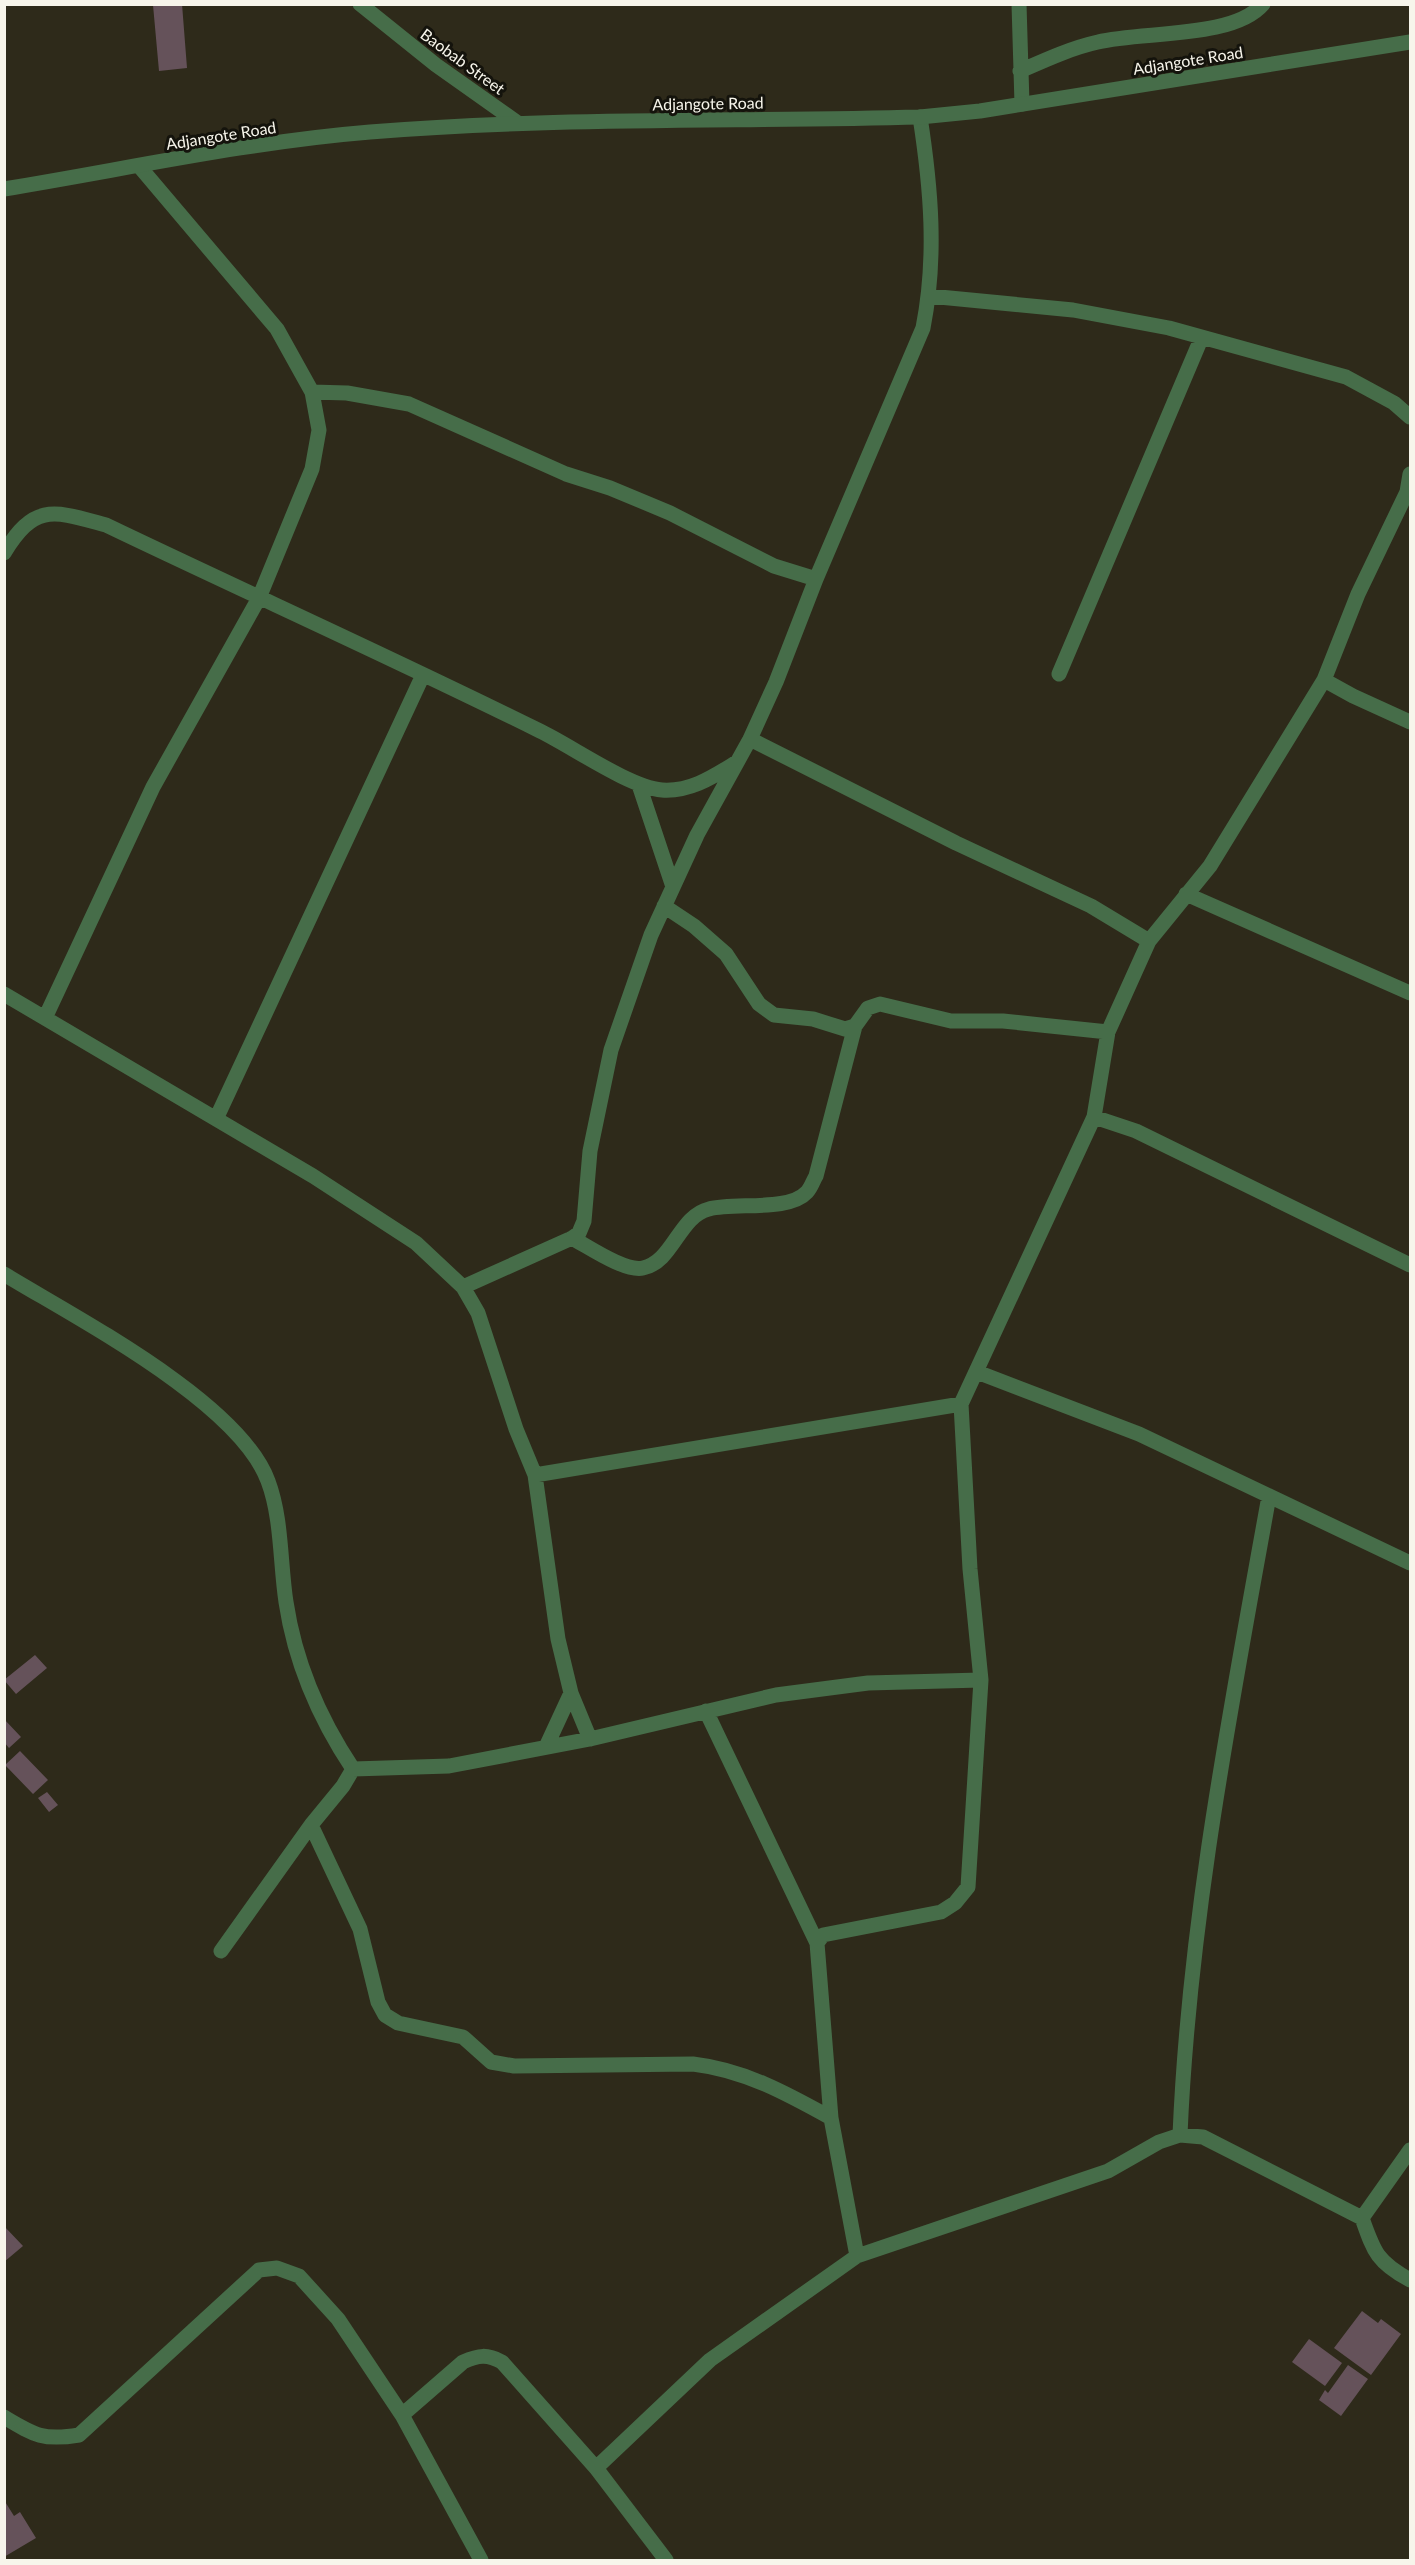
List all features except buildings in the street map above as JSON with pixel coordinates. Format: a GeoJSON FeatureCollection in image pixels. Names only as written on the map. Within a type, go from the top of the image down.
{"type":"FeatureCollection","features":[{"type":"Feature","properties":{"kind":"street","name":"Baobab Street"},"geometry":{"type":"LineString","coordinates":[[360,4],[435,65],[518,123]]}},
{"type":"Feature","properties":{"kind":"street"},"geometry":{"type":"LineString","coordinates":[[1019,4],[1022,104]]}},
{"type":"Feature","properties":{"kind":"street"},"geometry":{"type":"LineString","coordinates":[[1020,71],[1066,51],[1100,41],[1183,32],[1240,21],[1263,4]]}},
{"type":"Feature","properties":{"kind":"street","name":"Adjangote Road"},"geometry":{"type":"LineString","coordinates":[[4,189],[300,140],[368,132],[518,123],[920,117],[1022,104],[1410,42]]}},
{"type":"Feature","properties":{"kind":"street"},"geometry":{"type":"LineString","coordinates":[[463,1287],[572,1238],[579,1233],[584,1221],[590,1151],[611,1050],[651,935],[697,835],[750,740],[776,682],[816,579],[923,328],[929,296],[932,245],[930,182],[920,117]]}},
{"type":"Feature","properties":{"kind":"street"},"geometry":{"type":"LineString","coordinates":[[45,1018],[153,787],[259,598],[312,470],[319,430],[312,392],[277,329],[139,166]]}},
{"type":"Feature","properties":{"kind":"street"},"geometry":{"type":"LineString","coordinates":[[929,296],[1072,310],[1169,328],[1201,339],[1346,377],[1394,403],[1410,417]]}},
{"type":"Feature","properties":{"kind":"street"},"geometry":{"type":"LineString","coordinates":[[1059,674],[1179,397],[1201,339]]}},
{"type":"Feature","properties":{"kind":"street"},"geometry":{"type":"LineString","coordinates":[[312,392],[357,395],[409,404],[566,474],[610,488],[670,513],[774,566],[816,579]]}},
{"type":"Feature","properties":{"kind":"street"},"geometry":{"type":"LineString","coordinates":[[817,1943],[823,1935],[941,1912],[955,1904],[968,1887],[981,1680],[970,1569],[961,1404],[1094,1118],[1108,1032],[1149,941],[1210,866],[1324,680],[1359,594],[1407,492],[1410,474]]}},
{"type":"Feature","properties":{"kind":"street"},"geometry":{"type":"LineString","coordinates":[[4,554],[23,525],[35,518],[50,514],[72,516],[105,525],[541,731],[639,785],[662,790],[681,789],[699,784],[737,762]]}},
{"type":"Feature","properties":{"kind":"street"},"geometry":{"type":"LineString","coordinates":[[216,1119],[423,675]]}},
{"type":"Feature","properties":{"kind":"street"},"geometry":{"type":"LineString","coordinates":[[1324,680],[1410,722]]}},
{"type":"Feature","properties":{"kind":"street"},"geometry":{"type":"LineString","coordinates":[[750,740],[956,843],[1091,906],[1149,941]]}},
{"type":"Feature","properties":{"kind":"street"},"geometry":{"type":"LineString","coordinates":[[639,785],[673,887]]}},
{"type":"Feature","properties":{"kind":"street"},"geometry":{"type":"LineString","coordinates":[[1186,894],[1410,993]]}},
{"type":"Feature","properties":{"kind":"street"},"geometry":{"type":"LineString","coordinates":[[664,906],[694,926],[726,954],[759,1004],[774,1015],[813,1019],[845,1029],[855,1026]]}},
{"type":"Feature","properties":{"kind":"street"},"geometry":{"type":"LineString","coordinates":[[4,994],[313,1176],[416,1243],[463,1287],[478,1313],[516,1429],[535,1475],[558,1639],[571,1693],[590,1738]]}},
{"type":"Feature","properties":{"kind":"street"},"geometry":{"type":"LineString","coordinates":[[572,1238],[629,1268],[641,1269],[655,1264],[693,1217],[708,1209],[789,1202],[807,1193],[816,1176],[855,1026],[868,1008],[880,1004],[951,1021],[1003,1021],[1108,1032]]}},
{"type":"Feature","properties":{"kind":"street"},"geometry":{"type":"LineString","coordinates":[[1094,1118],[1136,1131],[1410,1265]]}},
{"type":"Feature","properties":{"kind":"street"},"geometry":{"type":"LineString","coordinates":[[4,1274],[174,1378],[242,1437],[268,1480],[297,1655],[315,1701],[337,1745],[353,1768]]}},
{"type":"Feature","properties":{"kind":"street"},"geometry":{"type":"LineString","coordinates":[[977,1372],[1139,1434],[1410,1563]]}},
{"type":"Feature","properties":{"kind":"street"},"geometry":{"type":"LineString","coordinates":[[535,1475],[961,1404]]}},
{"type":"Feature","properties":{"kind":"street"},"geometry":{"type":"LineString","coordinates":[[1180,2135],[1183,2047],[1198,1922],[1229,1716],[1269,1496]]}},
{"type":"Feature","properties":{"kind":"street"},"geometry":{"type":"LineString","coordinates":[[353,1768],[449,1766],[590,1738],[776,1695],[868,1683],[981,1680]]}},
{"type":"Feature","properties":{"kind":"street"},"geometry":{"type":"LineString","coordinates":[[546,1747],[571,1693]]}},
{"type":"Feature","properties":{"kind":"street"},"geometry":{"type":"LineString","coordinates":[[706,1711],[817,1943],[831,2118],[857,2256]]}},
{"type":"Feature","properties":{"kind":"street"},"geometry":{"type":"LineString","coordinates":[[221,1951],[311,1825],[343,1786],[353,1768]]}},
{"type":"Feature","properties":{"kind":"street"},"geometry":{"type":"LineString","coordinates":[[311,1825],[360,1929],[378,2002],[385,2015],[398,2023],[463,2037],[491,2062],[514,2066],[693,2064],[722,2067],[763,2081],[831,2118]]}},
{"type":"Feature","properties":{"kind":"street"},"geometry":{"type":"LineString","coordinates":[[596,2468],[710,2360],[857,2256],[1108,2171],[1159,2142],[1180,2135],[1203,2138],[1362,2218],[1373,2249],[1388,2268],[1410,2280]]}},
{"type":"Feature","properties":{"kind":"street"},"geometry":{"type":"LineString","coordinates":[[1362,2218],[1410,2150]]}},
{"type":"Feature","properties":{"kind":"street"},"geometry":{"type":"LineString","coordinates":[[4,2417],[37,2437],[57,2439],[79,2435],[259,2270],[277,2268],[299,2276],[338,2319],[402,2415],[480,2560]]}},
{"type":"Feature","properties":{"kind":"street"},"geometry":{"type":"LineString","coordinates":[[402,2415],[463,2362],[475,2356],[489,2355],[502,2362],[596,2468],[666,2560]]}}]}
